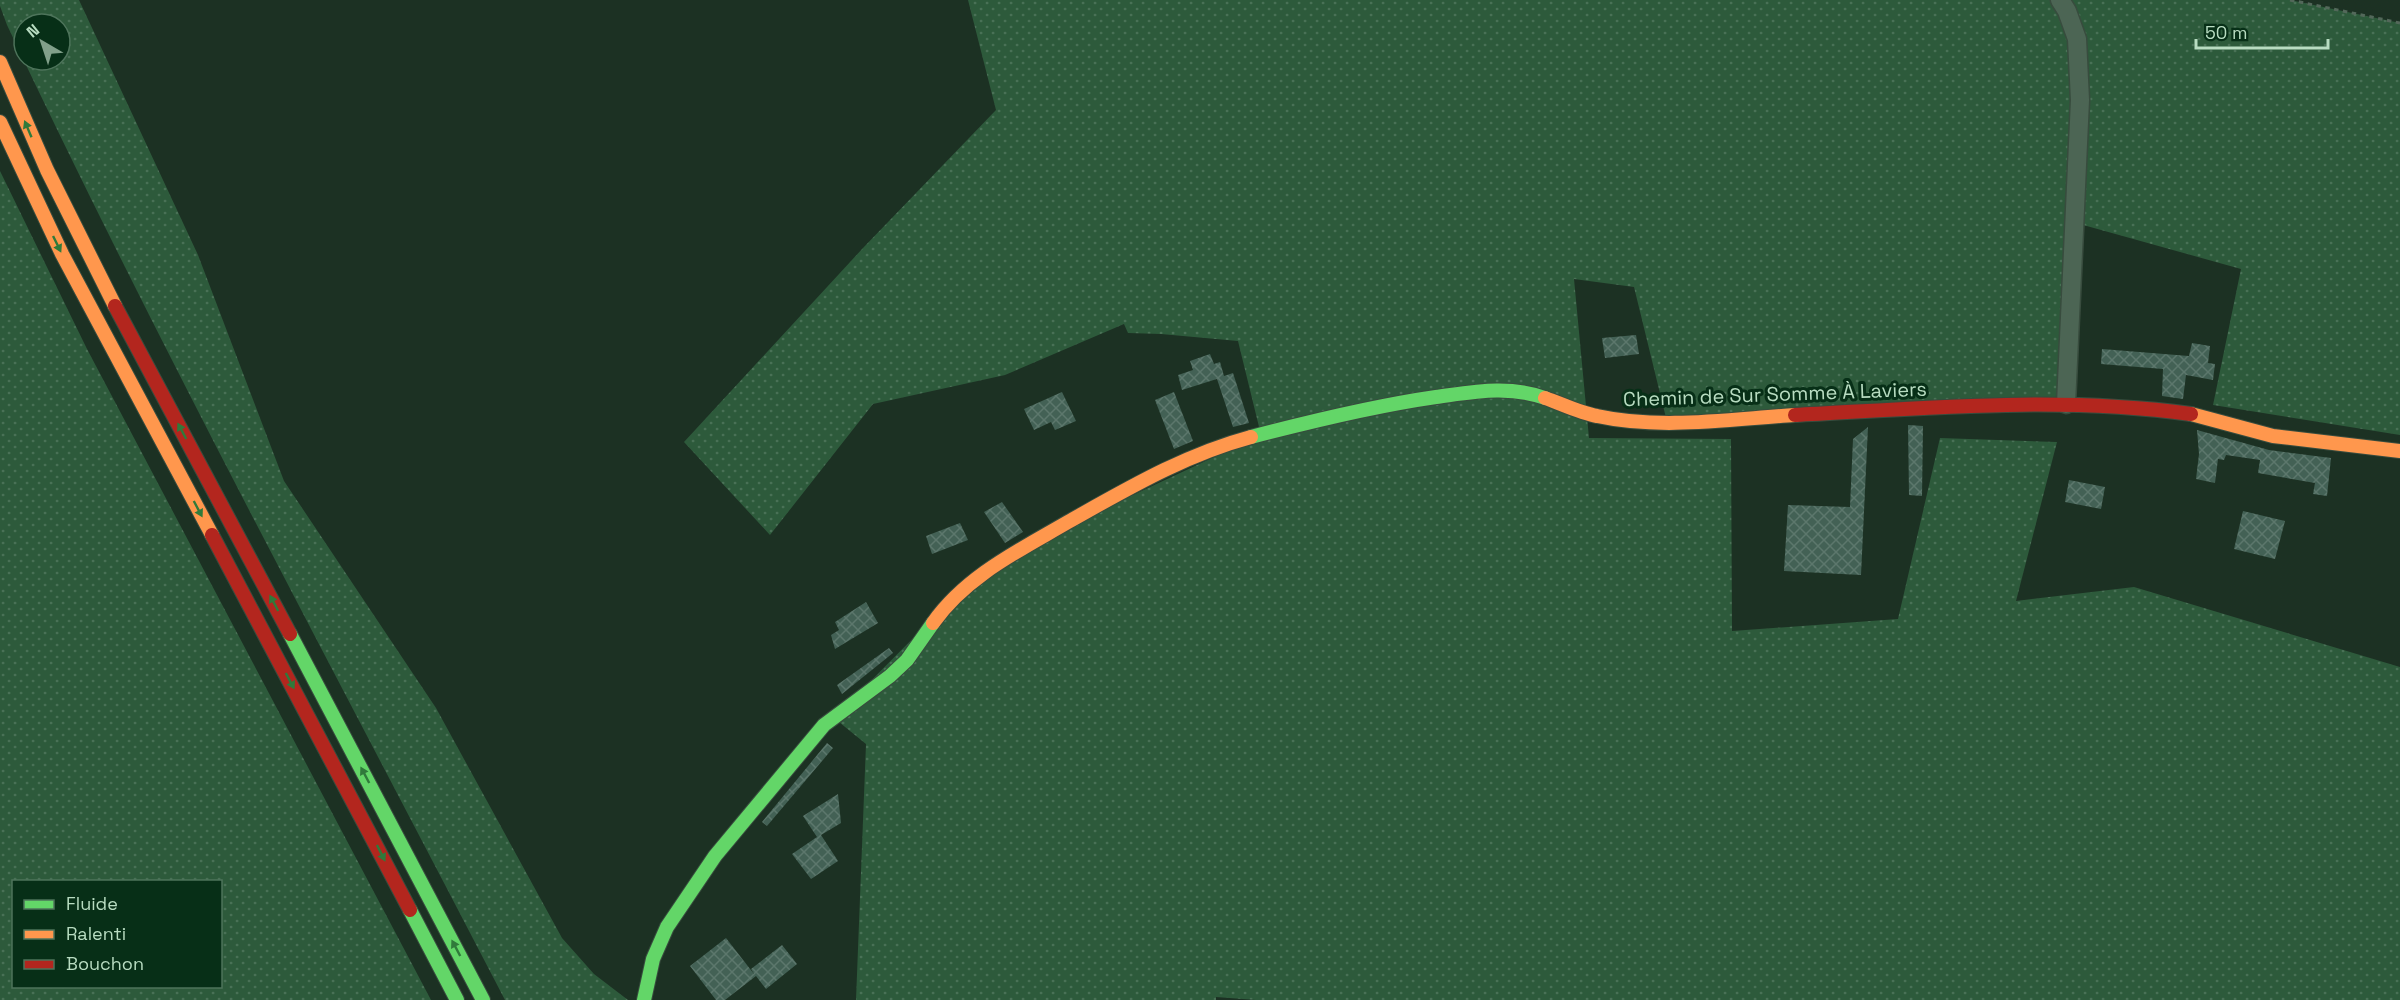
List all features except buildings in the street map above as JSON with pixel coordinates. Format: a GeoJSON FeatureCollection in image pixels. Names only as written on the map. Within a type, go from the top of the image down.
{"type":"FeatureCollection","features":[{"type":"Feature","properties":{"kind":"main road"},"geometry":{"type":"LineString","coordinates":[[0,62],[31,137],[78,236],[361,766],[483,1000]]}},
{"type":"Feature","properties":{"kind":"main road"},"geometry":{"type":"LineString","coordinates":[[0,122],[62,254],[338,771],[457,1000]]}},
{"type":"Feature","properties":{"kind":"main road","name":"Chemin de Sur Somme À Laviers"},"geometry":{"type":"LineString","coordinates":[[644,1000],[653,959],[667,927],[715,856],[800,751],[824,725],[890,676],[907,660],[944,607],[956,594],[979,576],[1037,540],[1151,475],[1214,447],[1327,417],[1387,404],[1494,389],[1527,392],[1595,416],[1619,420],[1658,421],[2066,404],[2196,415],[2273,436],[2400,451]]}},
{"type":"Feature","properties":{"kind":"street"},"geometry":{"type":"LineString","coordinates":[[2060,0],[2078,39],[2080,100],[2066,404]]}},
{"type":"Feature","properties":{"kind":"path"},"geometry":{"type":"LineString","coordinates":[[2290,0],[2400,23]]}},
{"type":"Feature","properties":{"kind":"green space"},"geometry":{"type":"Polygon","coordinates":[[[0,0],[79,0],[198,255],[284,481],[436,708],[562,938],[594,974],[628,1000],[505,1000],[189,393],[30,72],[72,72],[72,12],[12,12],[12,35],[0,0]]]}},
{"type":"Feature","properties":{"kind":"green space"},"geometry":{"type":"Polygon","coordinates":[[[968,0],[2290,0],[2400,23],[2400,435],[2213,405],[2241,269],[2076,223],[2066,404],[1667,422],[1634,287],[1574,279],[1589,438],[1731,439],[1732,631],[1898,619],[1940,438],[2057,442],[2016,601],[2134,587],[2400,667],[2400,1000],[1256,1000],[1216,997],[1216,1000],[856,1000],[866,744],[834,718],[944,607],[1037,540],[1261,435],[1238,341],[1128,333],[1124,324],[1005,375],[873,404],[770,535],[684,442],[863,248],[996,110],[968,0]]]}},
{"type":"Feature","properties":{"kind":"green space"},"geometry":{"type":"Polygon","coordinates":[[[0,171],[87,349],[431,1000],[0,1000],[0,171]]]}},
{"type":"Feature","properties":{"kind":"traffic: fast"},"geometry":{"type":"LineString","coordinates":[[1251,437],[1366,409],[1464,393],[1504,391],[1545,398]]}},
{"type":"Feature","properties":{"kind":"traffic: fast"},"geometry":{"type":"LineString","coordinates":[[644,1000],[653,959],[667,927],[715,856],[824,725],[890,676],[907,660],[933,623]]}},
{"type":"Feature","properties":{"kind":"traffic: fast"},"geometry":{"type":"LineString","coordinates":[[290,634],[483,1000]]}},
{"type":"Feature","properties":{"kind":"traffic: fast"},"geometry":{"type":"LineString","coordinates":[[410,910],[457,1000]]}},
{"type":"Feature","properties":{"kind":"traffic: slow"},"geometry":{"type":"LineString","coordinates":[[0,62],[47,170],[115,306]]}},
{"type":"Feature","properties":{"kind":"traffic: slow"},"geometry":{"type":"LineString","coordinates":[[0,122],[62,254],[212,535]]}},
{"type":"Feature","properties":{"kind":"traffic: slow"},"geometry":{"type":"LineString","coordinates":[[1545,398],[1591,415],[1646,422],[1696,422],[1795,415]]}},
{"type":"Feature","properties":{"kind":"traffic: slow"},"geometry":{"type":"LineString","coordinates":[[2191,414],[2273,436],[2400,451]]}},
{"type":"Feature","properties":{"kind":"traffic: slow"},"geometry":{"type":"LineString","coordinates":[[933,623],[961,591],[995,565],[1031,543],[1156,474],[1202,453],[1251,437]]}},
{"type":"Feature","properties":{"kind":"traffic: jam"},"geometry":{"type":"LineString","coordinates":[[115,306],[290,634]]}},
{"type":"Feature","properties":{"kind":"traffic: jam"},"geometry":{"type":"LineString","coordinates":[[1795,415],[1993,405],[2092,406],[2191,414]]}},
{"type":"Feature","properties":{"kind":"traffic: jam"},"geometry":{"type":"LineString","coordinates":[[212,535],[410,910]]}}]}
